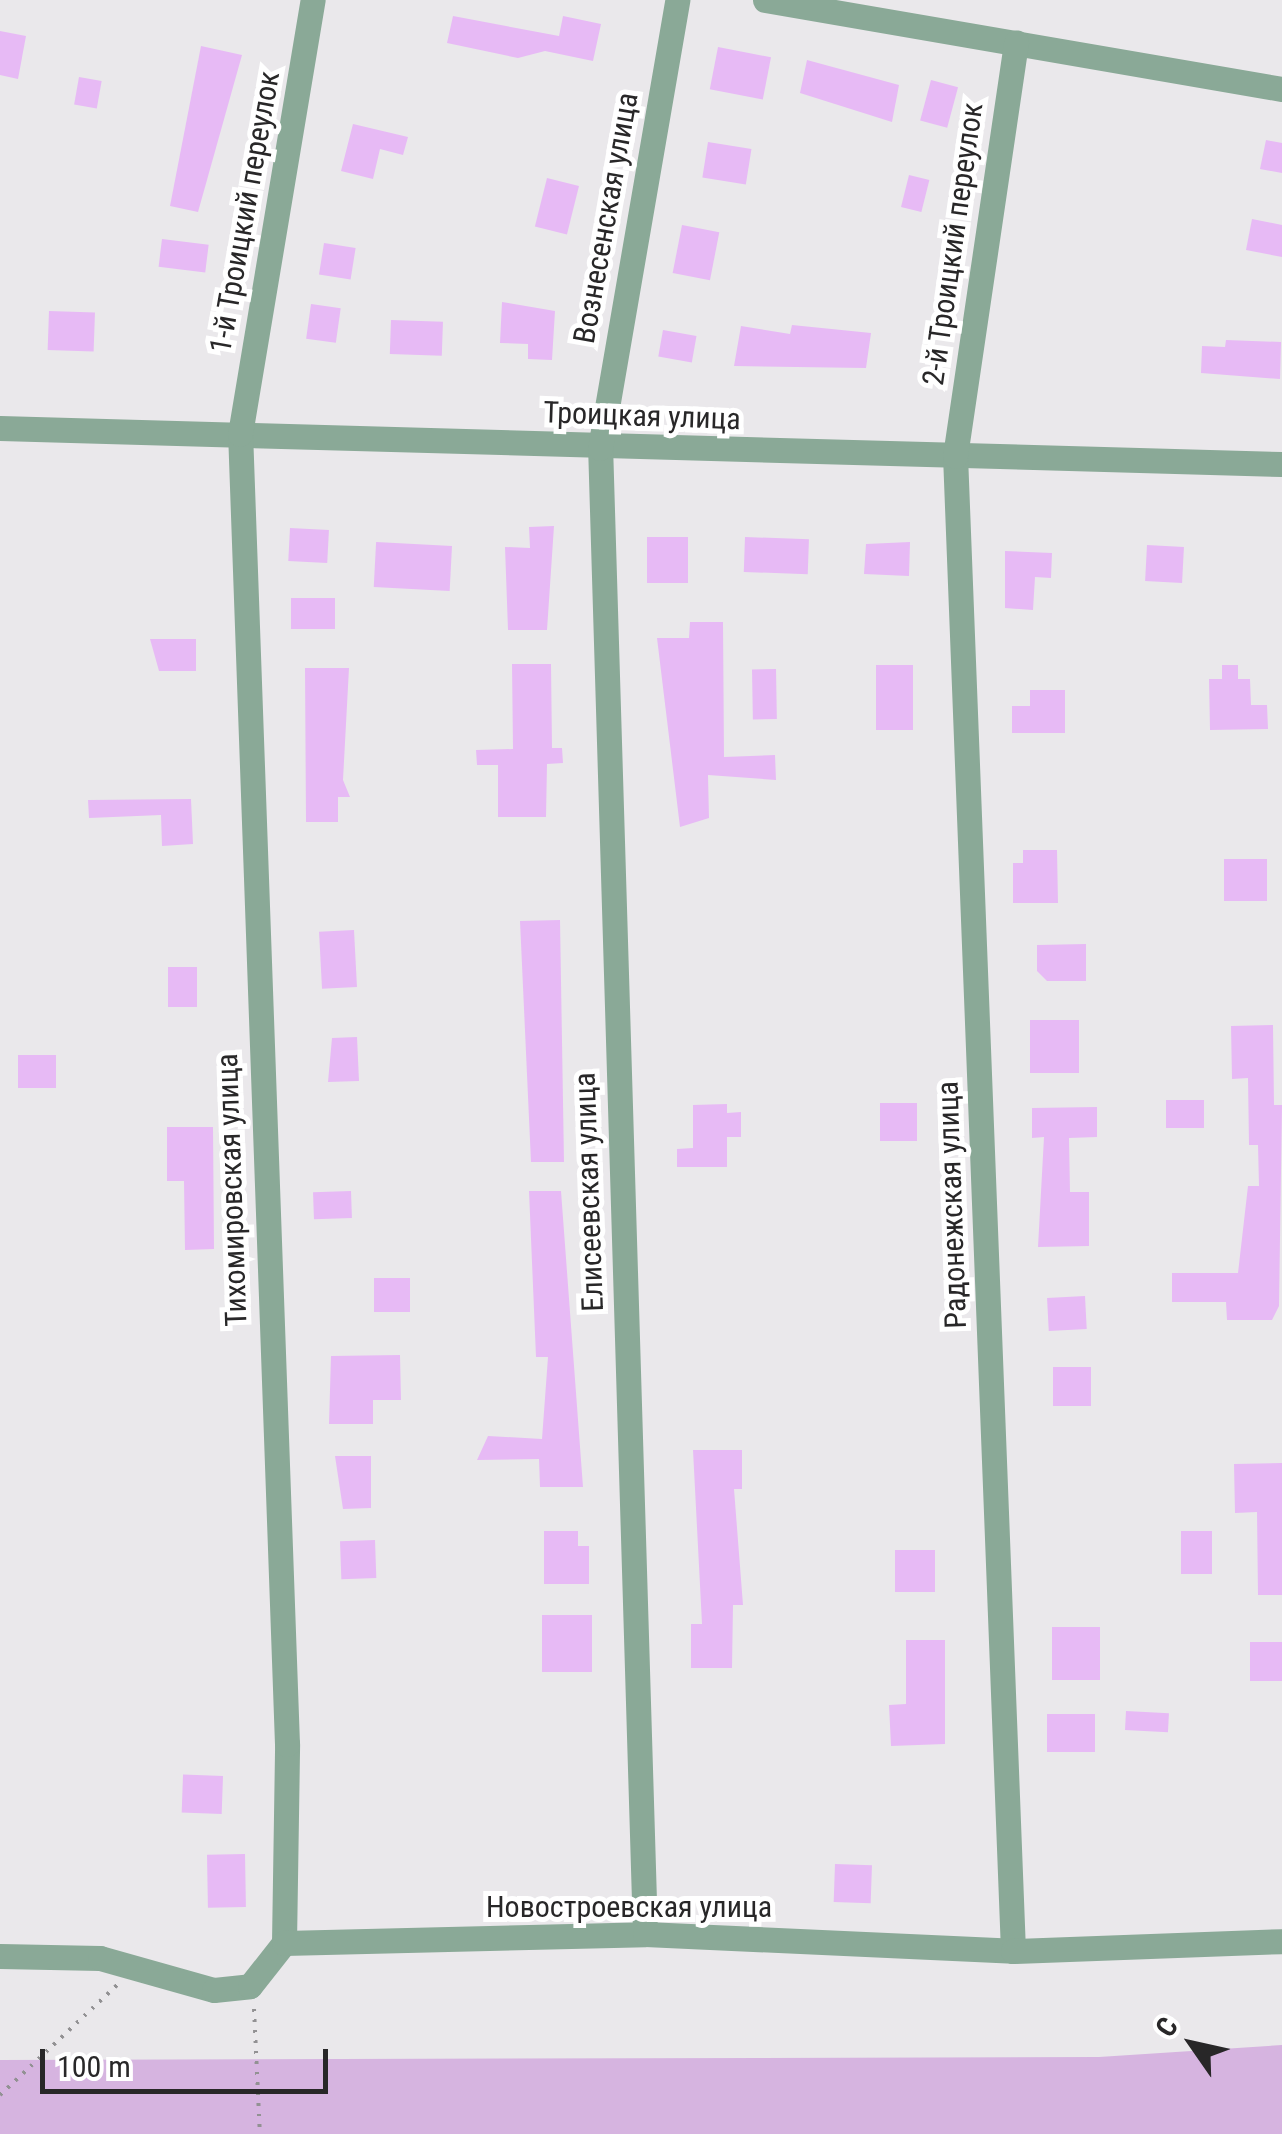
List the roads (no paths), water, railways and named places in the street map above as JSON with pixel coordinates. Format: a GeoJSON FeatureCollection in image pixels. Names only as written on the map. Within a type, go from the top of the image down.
{"type":"FeatureCollection","features":[{"type":"Feature","properties":{"kind":"street","name":"1-й Троицкий переулок"},"geometry":{"type":"LineString","coordinates":[[240,434],[314,0]]}},
{"type":"Feature","properties":{"kind":"street","name":"Вознесенская улица"},"geometry":{"type":"LineString","coordinates":[[600,448],[677,0]]}},
{"type":"Feature","properties":{"kind":"street"},"geometry":{"type":"LineString","coordinates":[[766,0],[1282,89]]}},
{"type":"Feature","properties":{"kind":"street","name":"2-й Троицкий переулок"},"geometry":{"type":"LineString","coordinates":[[955,456],[1016,42]]}},
{"type":"Feature","properties":{"kind":"street","name":"Троицкая улица"},"geometry":{"type":"LineString","coordinates":[[0,428],[600,448],[1282,464]]}},
{"type":"Feature","properties":{"kind":"street","name":"Тихомировская улица"},"geometry":{"type":"LineString","coordinates":[[240,434],[286,1726],[284,1944]]}},
{"type":"Feature","properties":{"kind":"street","name":"Елисеевская улица"},"geometry":{"type":"LineString","coordinates":[[600,448],[645,1934]]}},
{"type":"Feature","properties":{"kind":"street","name":"Радонежская улица"},"geometry":{"type":"LineString","coordinates":[[955,456],[1014,1951]]}},
{"type":"Feature","properties":{"kind":"street","name":"Новостроевская улица"},"geometry":{"type":"LineString","coordinates":[[284,1944],[645,1934],[1014,1951],[1282,1941]]}},
{"type":"Feature","properties":{"kind":"street"},"geometry":{"type":"LineString","coordinates":[[0,1956],[100,1958],[214,1990],[250,1986],[284,1944]]}}]}
